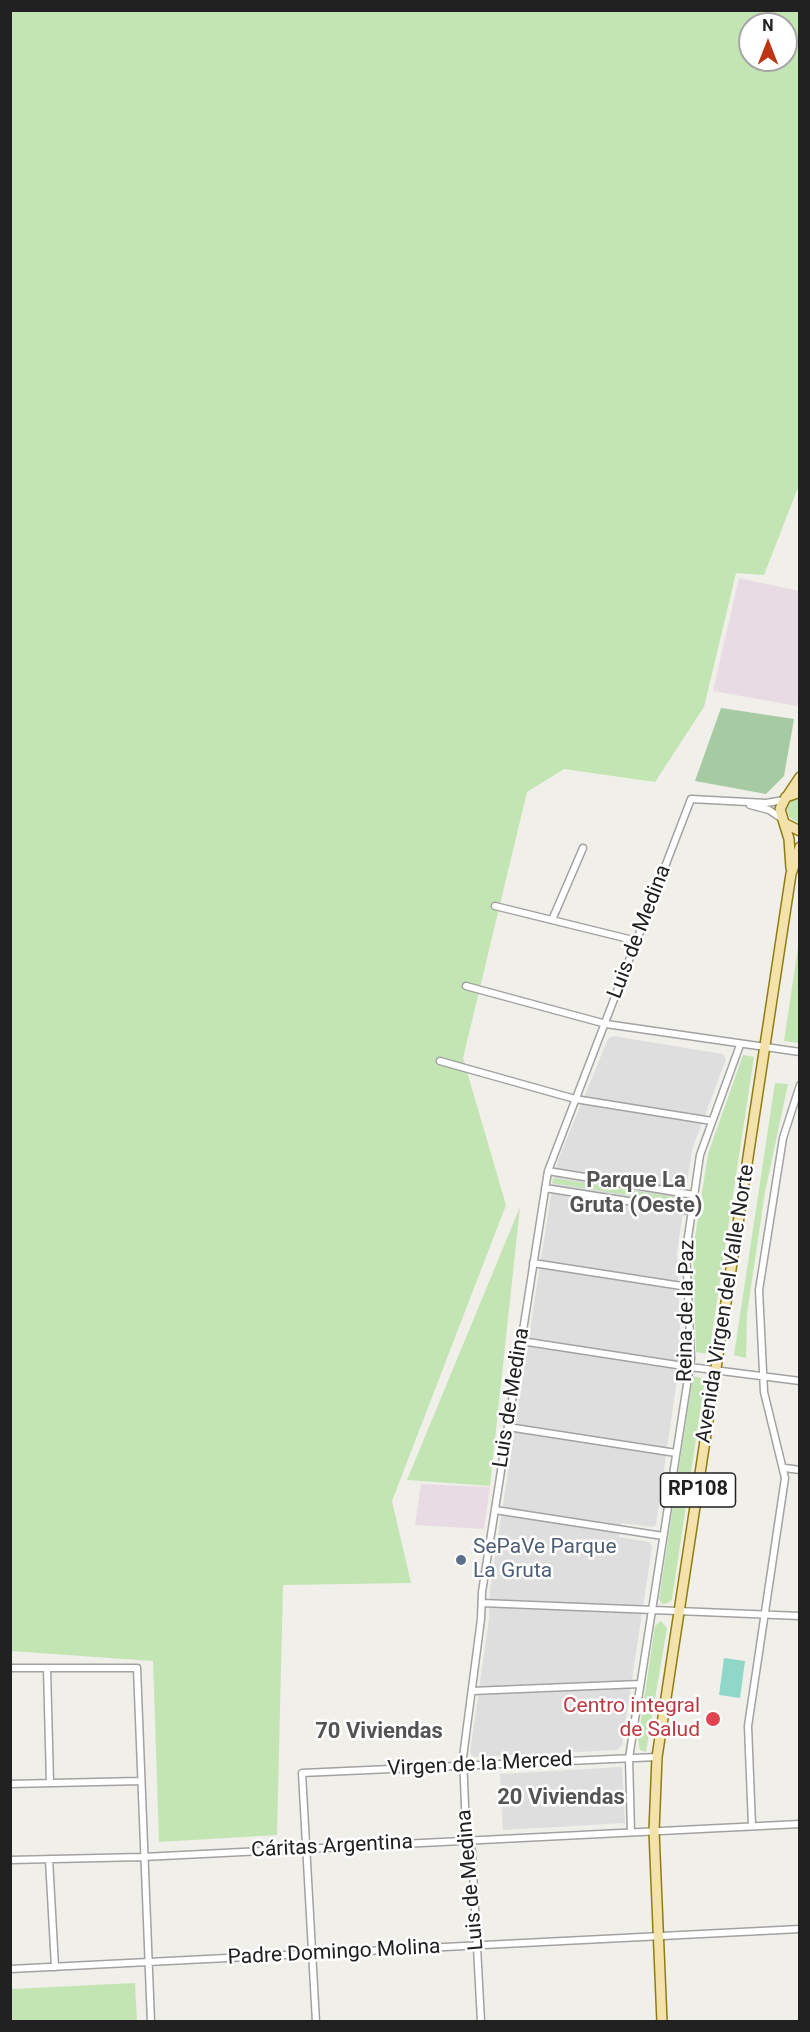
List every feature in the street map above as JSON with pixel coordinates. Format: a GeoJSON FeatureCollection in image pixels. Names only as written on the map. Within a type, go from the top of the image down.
{"type":"FeatureCollection","features":[{"type":"Feature","properties":{"kind":"main road","name":"RP108"},"geometry":{"type":"LineString","coordinates":[[782,821],[780,809],[800,777]]}},
{"type":"Feature","properties":{"kind":"main road"},"geometry":{"type":"LineString","coordinates":[[785,798],[800,792]]}},
{"type":"Feature","properties":{"kind":"main road"},"geometry":{"type":"LineString","coordinates":[[782,821],[800,831]]}},
{"type":"Feature","properties":{"kind":"main road","name":"Avenida Virgen del Valle Norte"},"geometry":{"type":"LineString","coordinates":[[662,2022],[654,1831],[657,1757],[791,874],[790,846],[782,821]]}},
{"type":"Feature","properties":{"kind":"main road","name":"Avenida Virgen del Valle Norte"},"geometry":{"type":"LineString","coordinates":[[791,874],[800,848]]}},
{"type":"Feature","properties":{"kind":"street"},"geometry":{"type":"LineString","coordinates":[[738,801],[766,803],[785,798]]}},
{"type":"Feature","properties":{"kind":"street","name":"Luis de Medina"},"geometry":{"type":"LineString","coordinates":[[481,2022],[472,1852],[466,1829],[463,1766],[495,1510],[548,1171],[691,799],[738,801]]}},
{"type":"Feature","properties":{"kind":"street"},"geometry":{"type":"LineString","coordinates":[[738,801],[768,810],[782,821]]}},
{"type":"Feature","properties":{"kind":"street"},"geometry":{"type":"LineString","coordinates":[[552,920],[583,848]]}},
{"type":"Feature","properties":{"kind":"street"},"geometry":{"type":"LineString","coordinates":[[495,906],[638,941]]}},
{"type":"Feature","properties":{"kind":"street"},"geometry":{"type":"LineString","coordinates":[[466,986],[606,1024],[800,1052]]}},
{"type":"Feature","properties":{"kind":"street","name":"Reina de la Paz"},"geometry":{"type":"LineString","coordinates":[[631,1832],[629,1758],[690,1367],[686,1251],[700,1155],[740,1045]]}},
{"type":"Feature","properties":{"kind":"street"},"geometry":{"type":"LineString","coordinates":[[440,1061],[575,1099],[712,1121]]}},
{"type":"Feature","properties":{"kind":"street"},"geometry":{"type":"LineString","coordinates":[[752,1826],[748,1726],[785,1468],[764,1392],[759,1290],[783,1138],[800,1085]]}},
{"type":"Feature","properties":{"kind":"street"},"geometry":{"type":"LineString","coordinates":[[548,1171],[694,1195]]}},
{"type":"Feature","properties":{"kind":"street"},"geometry":{"type":"LineString","coordinates":[[545,1188],[692,1211]]}},
{"type":"Feature","properties":{"kind":"street"},"geometry":{"type":"LineString","coordinates":[[533,1263],[688,1287]]}},
{"type":"Feature","properties":{"kind":"street"},"geometry":{"type":"LineString","coordinates":[[520,1341],[800,1381]]}},
{"type":"Feature","properties":{"kind":"street"},"geometry":{"type":"LineString","coordinates":[[508,1427],[676,1453]]}},
{"type":"Feature","properties":{"kind":"street"},"geometry":{"type":"LineString","coordinates":[[785,1468],[800,1470]]}},
{"type":"Feature","properties":{"kind":"street"},"geometry":{"type":"LineString","coordinates":[[495,1510],[663,1536]]}},
{"type":"Feature","properties":{"kind":"street"},"geometry":{"type":"LineString","coordinates":[[482,1603],[800,1616]]}},
{"type":"Feature","properties":{"kind":"street"},"geometry":{"type":"LineString","coordinates":[[10,1668],[137,1668],[151,2022]]}},
{"type":"Feature","properties":{"kind":"street"},"geometry":{"type":"LineString","coordinates":[[47,1668],[50,1783]]}},
{"type":"Feature","properties":{"kind":"street"},"geometry":{"type":"LineString","coordinates":[[471,1691],[640,1684]]}},
{"type":"Feature","properties":{"kind":"street","name":"Virgen de la Merced"},"geometry":{"type":"LineString","coordinates":[[307,1848],[302,1773],[657,1757]]}},
{"type":"Feature","properties":{"kind":"street"},"geometry":{"type":"LineString","coordinates":[[10,1784],[140,1781]]}},
{"type":"Feature","properties":{"kind":"street","name":"Cáritas Argentina"},"geometry":{"type":"LineString","coordinates":[[10,1860],[143,1857],[800,1824]]}},
{"type":"Feature","properties":{"kind":"street"},"geometry":{"type":"LineString","coordinates":[[307,1848],[316,2022]]}},
{"type":"Feature","properties":{"kind":"street"},"geometry":{"type":"LineString","coordinates":[[49,1859],[55,1967]]}},
{"type":"Feature","properties":{"kind":"street","name":"Padre Domingo Molina"},"geometry":{"type":"LineString","coordinates":[[10,1969],[800,1929]]}},
{"type":"Feature","properties":{"kind":"shaded area"},"geometry":{"type":"Polygon","coordinates":[[[739,578],[799,591],[800,688],[797,706],[713,691],[739,578]]]}},
{"type":"Feature","properties":{"kind":"shaded area"},"geometry":{"type":"Polygon","coordinates":[[[613,1036],[723,1054],[726,1059],[692,1150],[677,1253],[681,1351],[656,1525],[652,1527],[621,1523],[619,1537],[649,1542],[652,1547],[622,1745],[617,1750],[474,1757],[470,1753],[489,1619],[490,1589],[550,1201],[558,1160],[608,1039],[613,1036]]]}},
{"type":"Feature","properties":{"kind":"shaded area"},"geometry":{"type":"Polygon","coordinates":[[[421,1484],[490,1487],[484,1529],[415,1525],[421,1484]]]}},
{"type":"Feature","properties":{"kind":"shaded area"},"geometry":{"type":"Polygon","coordinates":[[[724,1658],[745,1661],[740,1698],[719,1695],[724,1658]]]}},
{"type":"Feature","properties":{"kind":"shaded area"},"geometry":{"type":"Polygon","coordinates":[[[622,1767],[625,1823],[503,1830],[500,1774],[622,1767]]]}},
{"type":"Feature","properties":{"kind":"green space"},"geometry":{"type":"Polygon","coordinates":[[[10,11],[799,11],[799,485],[764,575],[736,573],[704,707],[655,782],[564,769],[527,792],[463,1058],[506,1205],[392,1501],[411,1583],[283,1585],[277,1835],[159,1842],[153,1661],[11,1651],[10,11]]]}},
{"type":"Feature","properties":{"kind":"green space"},"geometry":{"type":"Polygon","coordinates":[[[721,708],[794,719],[784,776],[766,794],[695,781],[721,708]]]}},
{"type":"Feature","properties":{"kind":"green space"},"geometry":{"type":"Polygon","coordinates":[[[799,798],[800,823],[789,817],[787,808],[791,801],[799,798]]]}},
{"type":"Feature","properties":{"kind":"green space"},"geometry":{"type":"Polygon","coordinates":[[[799,941],[800,1035],[798,1043],[784,1041],[799,941]]]}},
{"type":"Feature","properties":{"kind":"green space"},"geometry":{"type":"Polygon","coordinates":[[[743,1055],[754,1057],[709,1354],[696,1352],[693,1250],[708,1154],[743,1055]]]}},
{"type":"Feature","properties":{"kind":"green space"},"geometry":{"type":"Polygon","coordinates":[[[775,1083],[788,1084],[765,1192],[747,1314],[746,1358],[734,1355],[775,1083]]]}},
{"type":"Feature","properties":{"kind":"green space"},"geometry":{"type":"Polygon","coordinates":[[[553,1178],[686,1199],[685,1204],[552,1183],[553,1178]]]}},
{"type":"Feature","properties":{"kind":"green space"},"geometry":{"type":"Polygon","coordinates":[[[520,1207],[490,1486],[407,1480],[520,1207]]]}},
{"type":"Feature","properties":{"kind":"green space"},"geometry":{"type":"Polygon","coordinates":[[[693,1376],[705,1379],[672,1599],[662,1604],[659,1599],[693,1376]]]}},
{"type":"Feature","properties":{"kind":"green space"},"geometry":{"type":"Polygon","coordinates":[[[661,1621],[667,1628],[646,1752],[640,1750],[638,1740],[655,1626],[661,1621]]]}},
{"type":"Feature","properties":{"kind":"green space"},"geometry":{"type":"Polygon","coordinates":[[[135,1983],[137,2021],[11,2021],[11,1989],[135,1983]]]}},
{"type":"Feature","properties":{"kind":"place","name":"SePaVe Parque La Gruta"},"geometry":{"type":"Point","coordinates":[461,1560]}},
{"type":"Feature","properties":{"kind":"place","name":"Centro integral de Salud"},"geometry":{"type":"Point","coordinates":[713,1719]}},
{"type":"Feature","properties":{"kind":"district","name":"Parque La Gruta (Oeste)"},"geometry":{"type":"Point","coordinates":[636,1194]}},
{"type":"Feature","properties":{"kind":"district","name":"70 Viviendas"},"geometry":{"type":"Point","coordinates":[379,1732]}},
{"type":"Feature","properties":{"kind":"district","name":"20 Viviendas"},"geometry":{"type":"Point","coordinates":[561,1798]}}]}
